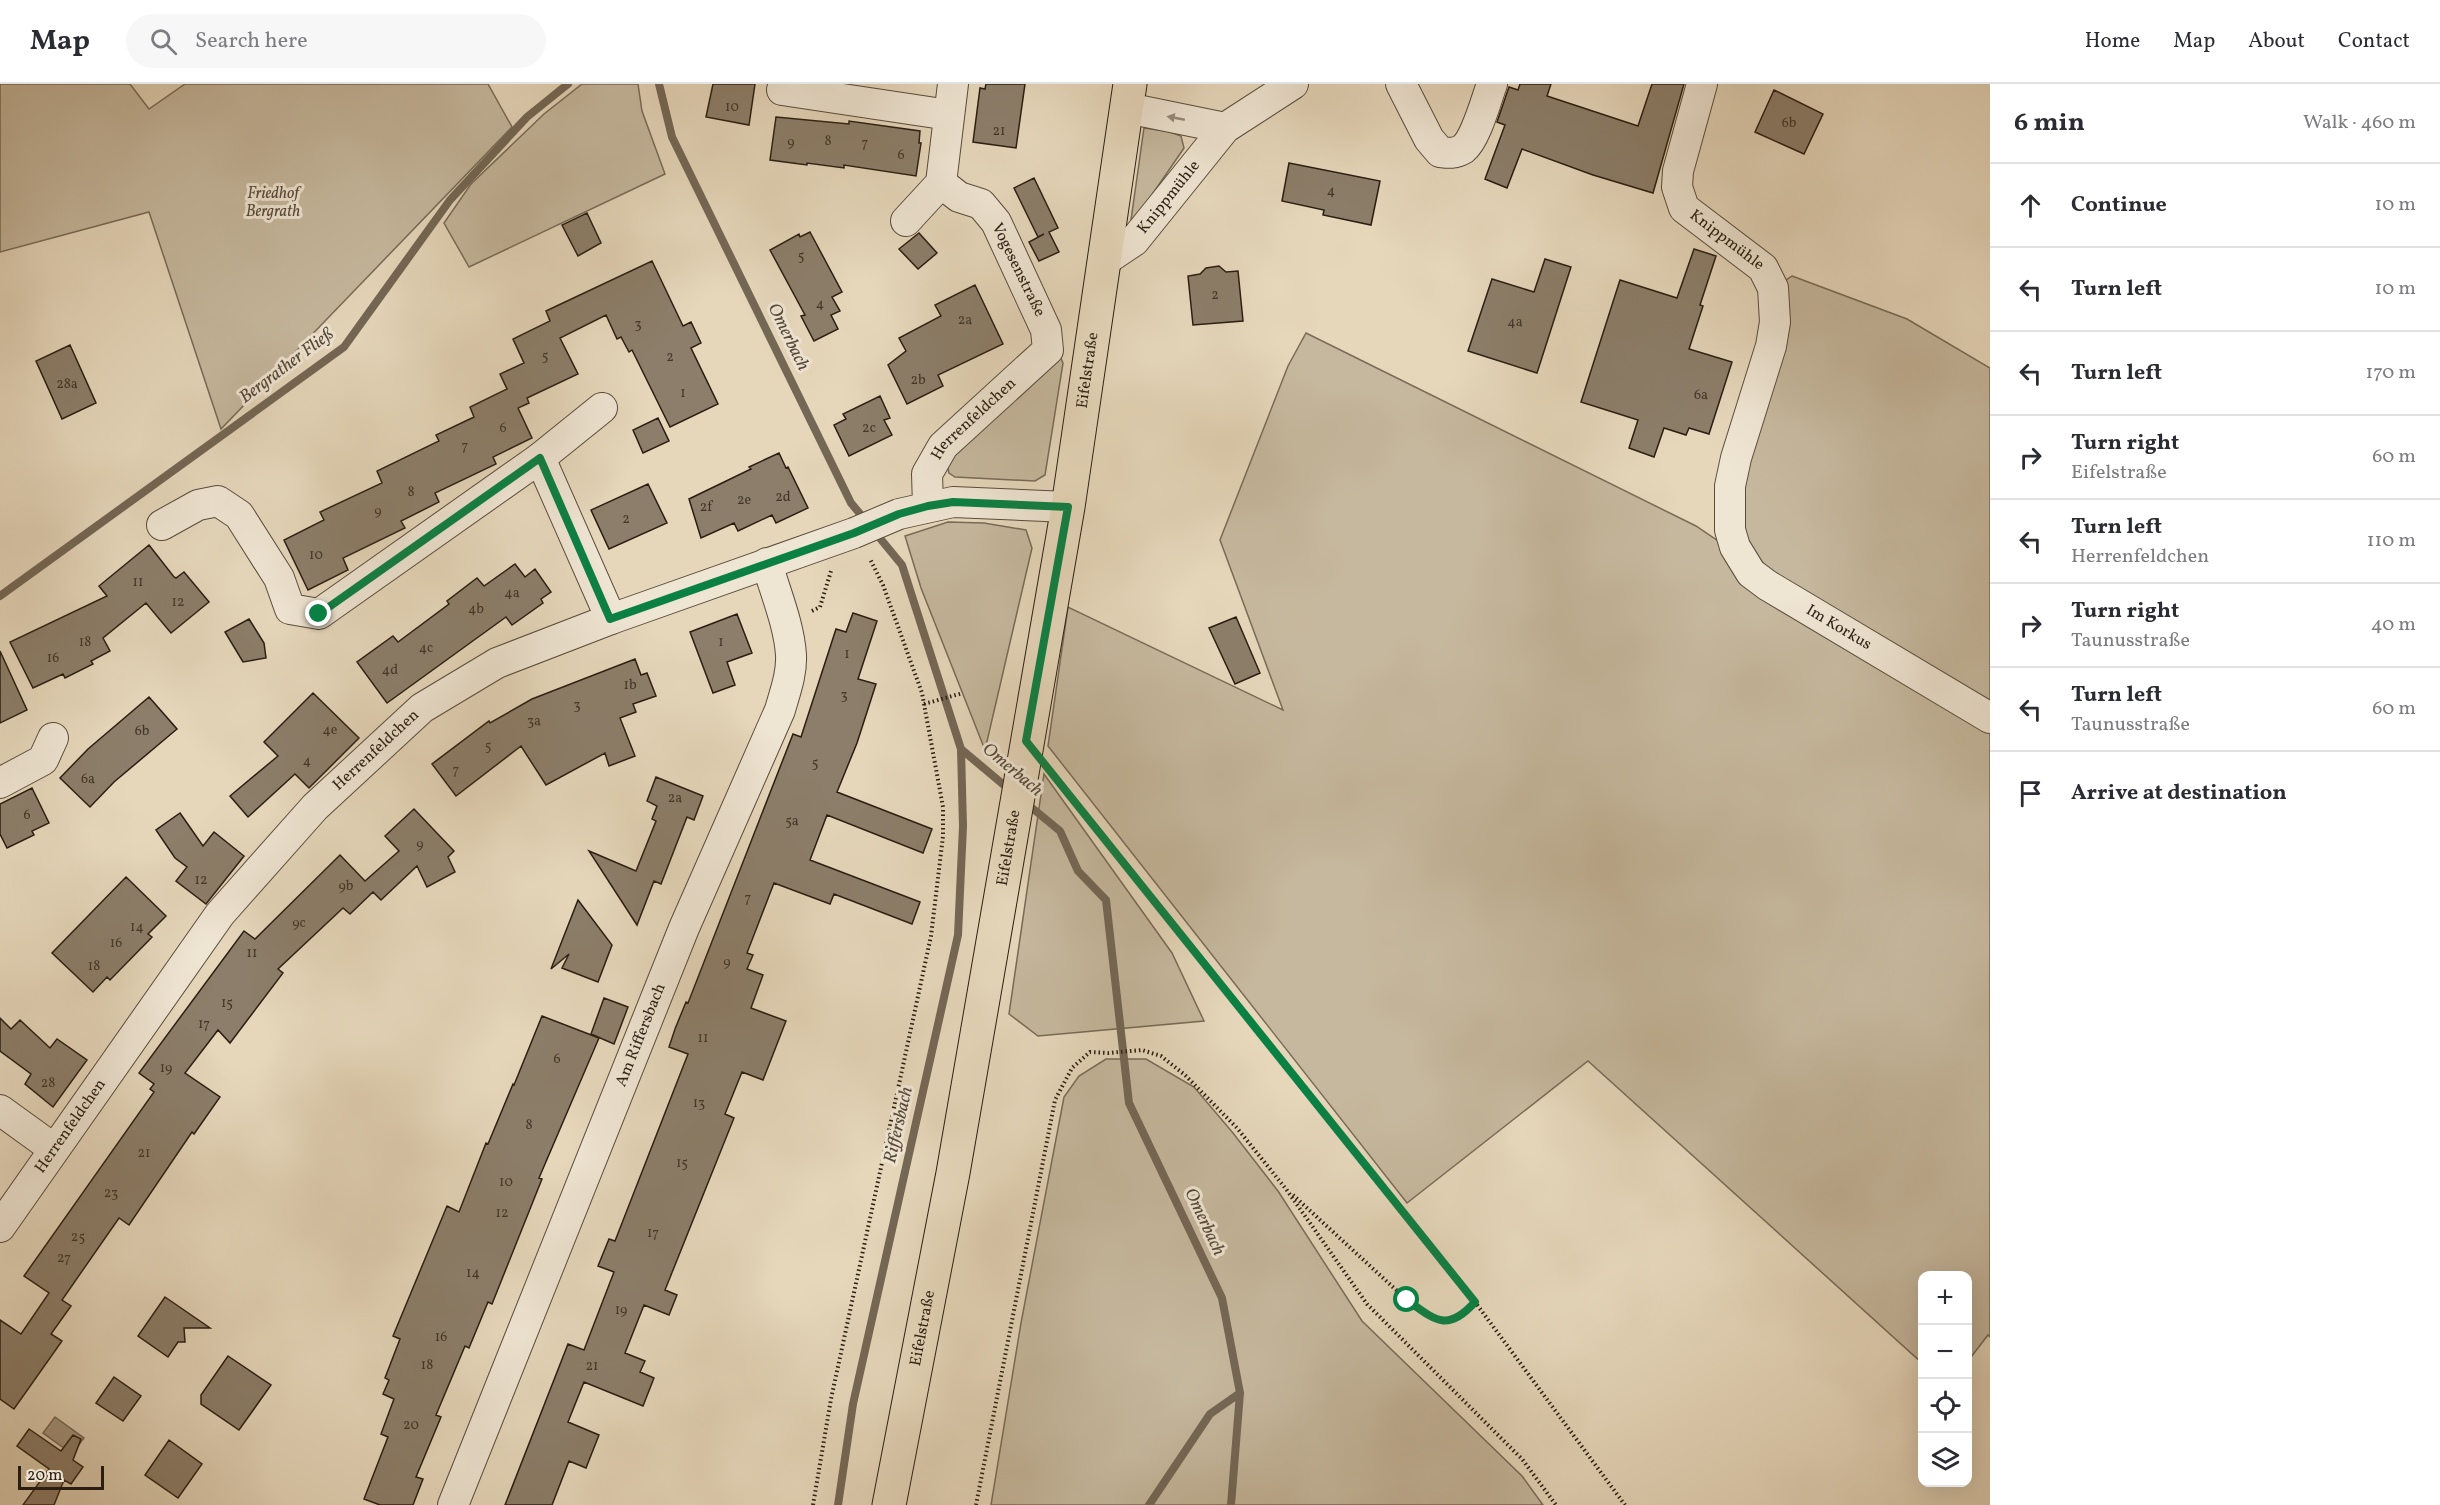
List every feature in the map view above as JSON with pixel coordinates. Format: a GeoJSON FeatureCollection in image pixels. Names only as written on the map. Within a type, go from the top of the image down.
{"type":"FeatureCollection","features":[{"type":"Feature","properties":{"kind":"main road","name":"Eifelstraße"},"geometry":{"type":"LineString","coordinates":[[889,1505],[953,1173],[1068,507],[1128,96]]}},
{"type":"Feature","properties":{"kind":"street"},"geometry":{"type":"LineString","coordinates":[[906,221],[941,183],[953,84]]}},
{"type":"Feature","properties":{"kind":"street","name":"Knippmühle"},"geometry":{"type":"LineString","coordinates":[[1104,261],[1134,241],[1225,128],[1293,84]]}},
{"type":"Feature","properties":{"kind":"street"},"geometry":{"type":"LineString","coordinates":[[1401,84],[1429,139],[1440,152],[1452,154],[1464,148],[1471,139],[1492,84]]}},
{"type":"Feature","properties":{"kind":"street","name":"Knippmühle"},"geometry":{"type":"LineString","coordinates":[[1702,84],[1678,171],[1677,187],[1684,208],[1763,268],[1773,288],[1775,322],[1771,346],[1736,458],[1730,486],[1730,505]]}},
{"type":"Feature","properties":{"kind":"street"},"geometry":{"type":"LineString","coordinates":[[782,90],[949,115]]}},
{"type":"Feature","properties":{"kind":"street"},"geometry":{"type":"LineString","coordinates":[[1128,96],[1225,128]]}},
{"type":"Feature","properties":{"kind":"street","name":"Vogesenstraße"},"geometry":{"type":"LineString","coordinates":[[941,183],[959,197],[981,204],[996,222],[1046,330],[1048,350]]}},
{"type":"Feature","properties":{"kind":"street","name":"Herrenfeldchen"},"geometry":{"type":"LineString","coordinates":[[928,506],[927,474],[943,446],[1048,350]]}},
{"type":"Feature","properties":{"kind":"street"},"geometry":{"type":"LineString","coordinates":[[162,525],[198,505],[218,501],[239,514],[279,578],[290,609],[319,614],[540,458],[602,408]]}},
{"type":"Feature","properties":{"kind":"street"},"geometry":{"type":"LineString","coordinates":[[540,458],[610,619]]}},
{"type":"Feature","properties":{"kind":"street","name":"Herrenfeldchen"},"geometry":{"type":"LineString","coordinates":[[0,1227],[220,914],[315,807],[422,708],[497,663],[610,619],[847,535],[899,514],[953,502],[1068,507]]}},
{"type":"Feature","properties":{"kind":"street","name":"Im Korkus"},"geometry":{"type":"LineString","coordinates":[[1730,505],[1730,530],[1735,547],[1751,573],[1990,718]]}},
{"type":"Feature","properties":{"kind":"street","name":"Am Riffersbach"},"geometry":{"type":"LineString","coordinates":[[453,1505],[684,928],[780,710],[788,683],[791,655],[767,563]]}},
{"type":"Feature","properties":{"kind":"street"},"geometry":{"type":"LineString","coordinates":[[0,783],[43,760],[53,738]]}},
{"type":"Feature","properties":{"kind":"street"},"geometry":{"type":"LineString","coordinates":[[0,1110],[54,1149]]}},
{"type":"Feature","properties":{"kind":"path"},"geometry":{"type":"LineString","coordinates":[[784,623],[820,607],[847,535]]}},
{"type":"Feature","properties":{"kind":"path"},"geometry":{"type":"LineString","coordinates":[[813,1505],[831,1399],[931,936],[943,837],[943,807],[924,704],[883,585],[847,535]]}},
{"type":"Feature","properties":{"kind":"path"},"geometry":{"type":"LineString","coordinates":[[924,704],[963,693]]}},
{"type":"Feature","properties":{"kind":"path"},"geometry":{"type":"LineString","coordinates":[[1024,754],[1475,1302],[1625,1505]]}},
{"type":"Feature","properties":{"kind":"path"},"geometry":{"type":"LineString","coordinates":[[975,1505],[1055,1100],[1072,1068],[1090,1052],[1142,1050],[1161,1056],[1185,1075],[1237,1128],[1286,1189],[1367,1304],[1521,1458],[1556,1505]]}},
{"type":"Feature","properties":{"kind":"path"},"geometry":{"type":"LineString","coordinates":[[1286,1189],[1385,1281],[1434,1320],[1452,1321],[1467,1311],[1475,1302]]}},
{"type":"Feature","properties":{"kind":"green space","name":"Friedhof Bergrath"},"geometry":{"type":"Polygon","coordinates":[[[0,84],[130,84],[149,109],[185,84],[488,84],[512,127],[221,429],[149,212],[0,252],[0,84]]]}},
{"type":"Feature","properties":{"kind":"green space"},"geometry":{"type":"Polygon","coordinates":[[[582,84],[638,84],[642,111],[665,174],[469,267],[444,223],[471,184],[544,114],[582,84]]]}},
{"type":"Feature","properties":{"kind":"green space"},"geometry":{"type":"Polygon","coordinates":[[[1144,128],[1167,131],[1181,136],[1184,148],[1134,221],[1131,220],[1144,128]]]}},
{"type":"Feature","properties":{"kind":"green space"},"geometry":{"type":"Polygon","coordinates":[[[1792,276],[1907,319],[1990,368],[1990,710],[1775,577],[1747,544],[1735,486],[1783,282],[1792,276]]]}},
{"type":"Feature","properties":{"kind":"green space"},"geometry":{"type":"Polygon","coordinates":[[[1306,333],[1696,526],[1990,726],[1990,1337],[1988,1335],[1972,1356],[1972,1271],[1918,1271],[1918,1359],[1588,1061],[1407,1203],[1048,746],[1068,607],[1283,710],[1220,540],[1288,366],[1306,333]]]}},
{"type":"Feature","properties":{"kind":"green space"},"geometry":{"type":"Polygon","coordinates":[[[1060,356],[1063,363],[1045,475],[1035,481],[955,477],[949,473],[947,465],[953,457],[1053,359],[1060,356]]]}},
{"type":"Feature","properties":{"kind":"green space"},"geometry":{"type":"Polygon","coordinates":[[[948,522],[984,523],[1026,530],[1032,548],[985,750],[921,588],[905,536],[948,522]]]}},
{"type":"Feature","properties":{"kind":"green space"},"geometry":{"type":"Polygon","coordinates":[[[1044,774],[1172,953],[1204,1021],[1038,1036],[1009,1014],[1044,774]]]}},
{"type":"Feature","properties":{"kind":"green space"},"geometry":{"type":"Polygon","coordinates":[[[1106,1059],[1146,1059],[1194,1087],[1278,1191],[1362,1321],[1522,1476],[1543,1505],[991,1505],[1021,1323],[1064,1097],[1079,1076],[1106,1059]]]}},
{"type":"Feature","properties":{"kind":"shaded area"},"geometry":{"type":"Polygon","coordinates":[[[55,1417],[84,1438],[72,1454],[43,1433],[55,1417]]]}},
{"type":"Feature","properties":{"kind":"building"},"geometry":{"type":"Polygon","coordinates":[[[713,84],[755,84],[749,125],[706,117],[713,84]]]}},
{"type":"Feature","properties":{"kind":"building"},"geometry":{"type":"Polygon","coordinates":[[[986,84],[1025,84],[1016,148],[973,142],[980,88],[985,89],[986,84]]]}},
{"type":"Feature","properties":{"kind":"building"},"geometry":{"type":"Polygon","coordinates":[[[1520,84],[1551,84],[1547,96],[1638,126],[1652,84],[1684,84],[1653,193],[1593,175],[1522,149],[1507,188],[1485,179],[1505,125],[1497,122],[1509,87],[1518,90],[1520,84]]]}},
{"type":"Feature","properties":{"kind":"building"},"geometry":{"type":"Polygon","coordinates":[[[1774,90],[1823,114],[1804,154],[1755,132],[1774,90]]]}},
{"type":"Feature","properties":{"kind":"building"},"geometry":{"type":"Polygon","coordinates":[[[776,117],[849,124],[849,121],[920,131],[919,143],[921,143],[916,176],[844,165],[844,168],[770,160],[776,117]]]}},
{"type":"Feature","properties":{"kind":"building"},"geometry":{"type":"Polygon","coordinates":[[[1289,163],[1380,181],[1371,225],[1323,215],[1324,210],[1282,201],[1289,163]]]}},
{"type":"Feature","properties":{"kind":"building"},"geometry":{"type":"Polygon","coordinates":[[[1034,178],[1058,228],[1049,232],[1059,252],[1039,261],[1029,242],[1044,234],[1038,237],[1014,188],[1034,178]]]}},
{"type":"Feature","properties":{"kind":"building"},"geometry":{"type":"Polygon","coordinates":[[[587,213],[601,243],[578,256],[562,225],[587,213]]]}},
{"type":"Feature","properties":{"kind":"building"},"geometry":{"type":"Polygon","coordinates":[[[810,232],[842,292],[832,297],[840,311],[831,315],[838,329],[814,341],[801,316],[805,315],[770,250],[799,234],[800,237],[810,232]]]}},
{"type":"Feature","properties":{"kind":"building"},"geometry":{"type":"Polygon","coordinates":[[[919,233],[937,253],[918,269],[899,249],[919,233]]]}},
{"type":"Feature","properties":{"kind":"building"},"geometry":{"type":"Polygon","coordinates":[[[1694,249],[1716,256],[1689,349],[1732,362],[1709,434],[1689,428],[1686,435],[1664,428],[1654,457],[1629,448],[1638,420],[1581,402],[1620,280],[1677,298],[1694,249]]]}},
{"type":"Feature","properties":{"kind":"building"},"geometry":{"type":"Polygon","coordinates":[[[1545,259],[1571,267],[1537,373],[1468,351],[1492,279],[1534,292],[1545,259]]]}},
{"type":"Feature","properties":{"kind":"building"},"geometry":{"type":"Polygon","coordinates":[[[652,261],[683,326],[691,322],[701,343],[691,348],[718,404],[670,427],[632,350],[629,352],[621,337],[617,339],[606,315],[560,338],[578,374],[527,398],[529,403],[518,408],[532,438],[493,457],[496,464],[435,493],[439,502],[401,521],[405,528],[343,558],[348,570],[308,590],[284,540],[324,520],[320,512],[382,483],[377,471],[439,441],[436,435],[474,417],[470,407],[507,389],[500,374],[524,363],[513,339],[550,321],[546,311],[652,261]]]}},
{"type":"Feature","properties":{"kind":"building"},"geometry":{"type":"Polygon","coordinates":[[[1219,266],[1226,272],[1238,271],[1243,321],[1193,325],[1188,276],[1200,274],[1206,268],[1219,266]]]}},
{"type":"Feature","properties":{"kind":"building"},"geometry":{"type":"Polygon","coordinates":[[[975,285],[1003,344],[938,375],[943,386],[907,404],[888,365],[906,351],[899,338],[941,316],[935,305],[975,285]]]}},
{"type":"Feature","properties":{"kind":"building"},"geometry":{"type":"Polygon","coordinates":[[[70,345],[96,403],[62,419],[36,361],[70,345]]]}},
{"type":"Feature","properties":{"kind":"building"},"geometry":{"type":"Polygon","coordinates":[[[880,396],[890,418],[884,420],[892,435],[849,456],[834,425],[846,419],[843,414],[880,396]]]}},
{"type":"Feature","properties":{"kind":"building"},"geometry":{"type":"Polygon","coordinates":[[[658,418],[669,441],[643,453],[633,430],[658,418]]]}},
{"type":"Feature","properties":{"kind":"building"},"geometry":{"type":"Polygon","coordinates":[[[779,453],[808,508],[776,523],[772,515],[738,531],[734,523],[701,538],[689,499],[779,453]]]}},
{"type":"Feature","properties":{"kind":"building"},"geometry":{"type":"Polygon","coordinates":[[[648,484],[667,523],[609,549],[591,510],[648,484]]]}},
{"type":"Feature","properties":{"kind":"building"},"geometry":{"type":"Polygon","coordinates":[[[149,545],[174,577],[184,572],[209,602],[171,633],[146,603],[103,638],[110,651],[91,661],[93,664],[65,678],[63,674],[33,688],[10,642],[107,596],[99,586],[149,545]]]}},
{"type":"Feature","properties":{"kind":"building"},"geometry":{"type":"Polygon","coordinates":[[[515,564],[525,577],[535,569],[551,592],[541,599],[543,603],[512,625],[506,617],[387,703],[357,662],[393,636],[398,642],[449,604],[447,601],[477,578],[484,586],[515,564]]]}},
{"type":"Feature","properties":{"kind":"building"},"geometry":{"type":"Polygon","coordinates":[[[853,613],[877,621],[858,679],[876,684],[857,743],[837,792],[932,829],[923,853],[827,815],[810,860],[920,902],[912,924],[834,894],[830,904],[774,883],[747,953],[753,955],[747,969],[763,975],[751,1008],[786,1021],[763,1080],[742,1072],[725,1114],[734,1118],[665,1290],[677,1295],[669,1315],[644,1305],[625,1353],[645,1361],[640,1372],[654,1378],[643,1406],[584,1382],[568,1422],[599,1435],[586,1468],[569,1461],[552,1505],[505,1505],[568,1344],[584,1350],[614,1272],[598,1266],[609,1239],[615,1241],[688,1054],[669,1047],[675,1029],[686,1002],[688,1003],[793,734],[801,737],[836,629],[846,632],[853,613]]]}},
{"type":"Feature","properties":{"kind":"building"},"geometry":{"type":"Polygon","coordinates":[[[737,614],[752,653],[727,662],[735,685],[713,693],[690,632],[737,614]]]}},
{"type":"Feature","properties":{"kind":"building"},"geometry":{"type":"Polygon","coordinates":[[[1236,617],[1260,673],[1235,684],[1209,628],[1236,617]]]}},
{"type":"Feature","properties":{"kind":"building"},"geometry":{"type":"Polygon","coordinates":[[[249,619],[264,643],[266,658],[243,662],[225,632],[249,619]]]}},
{"type":"Feature","properties":{"kind":"building"},"geometry":{"type":"Polygon","coordinates":[[[0,651],[27,710],[0,723],[0,651]]]}},
{"type":"Feature","properties":{"kind":"building"},"geometry":{"type":"Polygon","coordinates":[[[635,659],[641,675],[647,673],[656,696],[633,704],[636,712],[620,718],[635,756],[609,766],[605,753],[546,785],[521,746],[456,796],[432,764],[489,721],[490,723],[532,699],[635,659]]]}},
{"type":"Feature","properties":{"kind":"building"},"geometry":{"type":"Polygon","coordinates":[[[313,693],[359,738],[309,788],[295,774],[248,817],[230,796],[278,756],[264,742],[313,693]]]}},
{"type":"Feature","properties":{"kind":"building"},"geometry":{"type":"Polygon","coordinates":[[[149,697],[177,729],[114,782],[90,807],[60,778],[88,749],[149,697]]]}},
{"type":"Feature","properties":{"kind":"building"},"geometry":{"type":"Polygon","coordinates":[[[656,777],[703,796],[694,820],[687,817],[661,884],[654,881],[637,925],[589,851],[636,871],[656,821],[652,819],[657,806],[647,801],[656,777]]]}},
{"type":"Feature","properties":{"kind":"building"},"geometry":{"type":"Polygon","coordinates":[[[32,788],[49,823],[32,831],[34,835],[7,848],[0,834],[0,804],[32,788]]]}},
{"type":"Feature","properties":{"kind":"building"},"geometry":{"type":"Polygon","coordinates":[[[414,809],[454,851],[448,857],[455,872],[427,887],[417,866],[381,900],[373,892],[350,914],[343,908],[278,969],[283,973],[230,1043],[218,1030],[185,1073],[220,1097],[194,1134],[192,1132],[129,1225],[119,1218],[62,1300],[71,1306],[51,1334],[62,1341],[14,1409],[0,1399],[0,1320],[21,1334],[49,1293],[24,1276],[154,1092],[150,1089],[154,1084],[139,1073],[244,931],[255,939],[340,855],[365,881],[399,851],[385,836],[414,809]]]}},
{"type":"Feature","properties":{"kind":"building"},"geometry":{"type":"Polygon","coordinates":[[[180,813],[203,846],[214,832],[244,856],[206,904],[176,881],[187,867],[175,858],[156,830],[180,813]]]}},
{"type":"Feature","properties":{"kind":"building"},"geometry":{"type":"Polygon","coordinates":[[[126,877],[166,916],[148,934],[152,937],[110,980],[107,977],[93,992],[52,953],[126,877]]]}},
{"type":"Feature","properties":{"kind":"building"},"geometry":{"type":"Polygon","coordinates":[[[578,900],[612,945],[598,982],[562,968],[569,954],[551,969],[578,900]]]}},
{"type":"Feature","properties":{"kind":"building"},"geometry":{"type":"Polygon","coordinates":[[[604,998],[628,1007],[614,1044],[591,1034],[604,998]]]}},
{"type":"Feature","properties":{"kind":"building"},"geometry":{"type":"Polygon","coordinates":[[[542,1016],[599,1038],[539,1178],[542,1179],[492,1304],[488,1302],[469,1348],[465,1346],[436,1415],[441,1417],[416,1477],[423,1479],[413,1505],[380,1505],[364,1499],[388,1437],[381,1434],[394,1399],[383,1394],[389,1380],[385,1378],[400,1339],[393,1336],[447,1206],[459,1212],[486,1143],[488,1144],[542,1016]]]}},
{"type":"Feature","properties":{"kind":"building"},"geometry":{"type":"Polygon","coordinates":[[[0,1018],[11,1029],[20,1020],[50,1048],[57,1039],[87,1060],[53,1107],[25,1084],[31,1074],[0,1051],[0,1018]]]}},
{"type":"Feature","properties":{"kind":"building"},"geometry":{"type":"Polygon","coordinates":[[[165,1297],[210,1328],[184,1328],[185,1342],[178,1342],[168,1357],[138,1336],[165,1297]]]}},
{"type":"Feature","properties":{"kind":"building"},"geometry":{"type":"Polygon","coordinates":[[[228,1356],[271,1385],[239,1430],[201,1404],[201,1395],[228,1356]]]}},
{"type":"Feature","properties":{"kind":"building"},"geometry":{"type":"Polygon","coordinates":[[[114,1377],[141,1396],[123,1421],[96,1403],[114,1377]]]}},
{"type":"Feature","properties":{"kind":"building"},"geometry":{"type":"Polygon","coordinates":[[[29,1429],[61,1451],[73,1435],[81,1439],[73,1460],[83,1467],[71,1484],[64,1480],[54,1505],[23,1505],[49,1469],[17,1446],[29,1429]]]}},
{"type":"Feature","properties":{"kind":"building"},"geometry":{"type":"Polygon","coordinates":[[[169,1440],[202,1464],[178,1498],[145,1475],[169,1440]]]}},
{"type":"Feature","properties":{"kind":"waterway","name":"Bergrather Fließ"},"geometry":{"type":"LineString","coordinates":[[0,596],[344,347],[450,200],[527,117],[568,84]]}},
{"type":"Feature","properties":{"kind":"waterway","name":"Omerbach"},"geometry":{"type":"LineString","coordinates":[[659,84],[672,137],[851,503],[866,521]]}},
{"type":"Feature","properties":{"kind":"waterway","name":"Omerbach"},"geometry":{"type":"LineString","coordinates":[[874,531],[902,565],[961,749],[1011,791]]}},
{"type":"Feature","properties":{"kind":"waterway","name":"Riffersbach"},"geometry":{"type":"LineString","coordinates":[[838,1505],[853,1404],[958,935],[963,826],[961,749]]}},
{"type":"Feature","properties":{"kind":"waterway","name":"Omerbach"},"geometry":{"type":"LineString","coordinates":[[1026,803],[1060,831],[1078,871],[1106,900],[1129,1103],[1222,1298],[1240,1393],[1231,1505]]}},
{"type":"Feature","properties":{"kind":"waterway"},"geometry":{"type":"LineString","coordinates":[[1149,1505],[1210,1414],[1240,1393]]}},
{"type":"Feature","properties":{"kind":"route"},"geometry":{"type":"LineString","coordinates":[[319,614],[540,458],[610,619],[854,533],[899,514],[928,506],[953,502],[1068,507],[1026,741],[1475,1302],[1467,1311],[1452,1321],[1434,1320],[1407,1300]]}}]}
